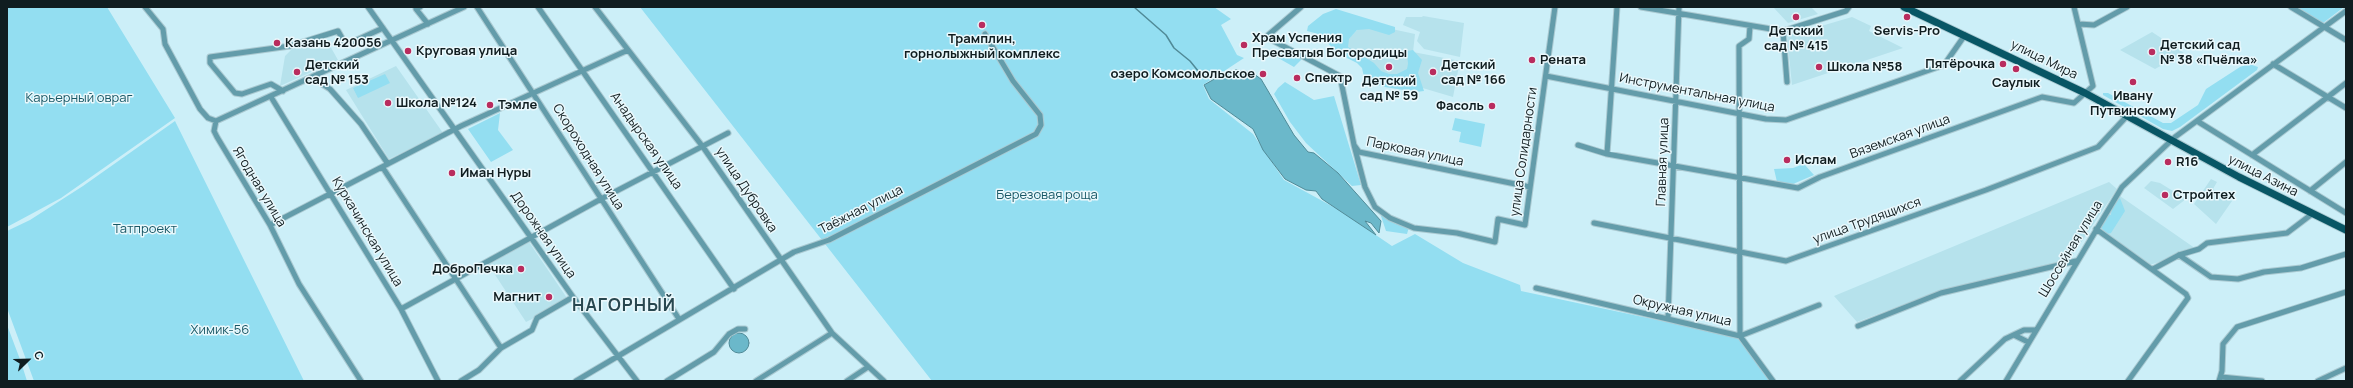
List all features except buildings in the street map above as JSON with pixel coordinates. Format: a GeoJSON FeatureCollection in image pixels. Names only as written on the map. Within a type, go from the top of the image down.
{"type":"FeatureCollection","features":[{"type":"Feature","properties":{"kind":"main road","name":"улица Мира"},"geometry":{"type":"LineString","coordinates":[[1904,7],[2085,93],[2171,140]]}},
{"type":"Feature","properties":{"kind":"main road","name":"улица Азина"},"geometry":{"type":"LineString","coordinates":[[2171,140],[2312,214],[2346,230]]}},
{"type":"Feature","properties":{"kind":"street"},"geometry":{"type":"LineString","coordinates":[[145,7],[162,29],[165,44],[200,109],[208,118],[216,121],[464,7]]}},
{"type":"Feature","properties":{"kind":"street","name":"Дорожная улица"},"geometry":{"type":"LineString","coordinates":[[368,7],[456,129],[573,297],[637,381]]}},
{"type":"Feature","properties":{"kind":"street"},"geometry":{"type":"LineString","coordinates":[[420,7],[416,9],[428,24]]}},
{"type":"Feature","properties":{"kind":"street","name":"Скороходная улица"},"geometry":{"type":"LineString","coordinates":[[477,7],[534,92],[679,319]]}},
{"type":"Feature","properties":{"kind":"street","name":"Анадырская улица"},"geometry":{"type":"LineString","coordinates":[[538,7],[655,172],[734,289]]}},
{"type":"Feature","properties":{"kind":"street","name":"улица Дубровка"},"geometry":{"type":"LineString","coordinates":[[595,7],[703,146],[832,333],[884,381]]}},
{"type":"Feature","properties":{"kind":"street","name":"Парковая улица"},"geometry":{"type":"LineString","coordinates":[[1301,7],[1266,37],[1340,76],[1354,144],[1359,152],[1530,187]]}},
{"type":"Feature","properties":{"kind":"street","name":"улица Солидарности"},"geometry":{"type":"LineString","coordinates":[[1354,144],[1354,151],[1363,181],[1375,206],[1390,218],[1414,228],[1457,233],[1495,242],[1498,219],[1525,225],[1555,7]]}},
{"type":"Feature","properties":{"kind":"street"},"geometry":{"type":"LineString","coordinates":[[1607,154],[1617,7]]}},
{"type":"Feature","properties":{"kind":"street"},"geometry":{"type":"LineString","coordinates":[[1641,7],[1783,31],[1846,11],[1849,7]]}},
{"type":"Feature","properties":{"kind":"street","name":"Главная улица"},"geometry":{"type":"LineString","coordinates":[[1668,319],[1679,7]]}},
{"type":"Feature","properties":{"kind":"street"},"geometry":{"type":"LineString","coordinates":[[2074,7],[2093,86],[2085,93]]}},
{"type":"Feature","properties":{"kind":"street"},"geometry":{"type":"LineString","coordinates":[[2079,24],[2094,25],[2127,7]]}},
{"type":"Feature","properties":{"kind":"street"},"geometry":{"type":"LineString","coordinates":[[2291,7],[2346,40]]}},
{"type":"Feature","properties":{"kind":"street","name":"Шоссейная улица"},"geometry":{"type":"LineString","coordinates":[[2006,381],[2076,261],[2122,187],[2171,140],[2346,11]]}},
{"type":"Feature","properties":{"kind":"street"},"geometry":{"type":"LineString","coordinates":[[1750,26],[1749,39],[1739,46],[1738,112],[1740,336],[1773,381]]}},
{"type":"Feature","properties":{"kind":"street"},"geometry":{"type":"LineString","coordinates":[[283,91],[271,84],[242,94],[235,93],[210,63],[210,57],[251,53],[290,46],[338,31],[346,45],[383,28]]}},
{"type":"Feature","properties":{"kind":"street"},"geometry":{"type":"LineString","coordinates":[[1783,31],[1787,82]]}},
{"type":"Feature","properties":{"kind":"street","name":"Таёжная улица"},"geometry":{"type":"LineString","coordinates":[[576,381],[619,357],[679,319],[734,289],[780,259],[794,252],[829,240],[1036,134],[1041,124],[1040,115],[1027,96],[1013,81],[985,34]]}},
{"type":"Feature","properties":{"kind":"street","name":"Инструментальная улица"},"geometry":{"type":"LineString","coordinates":[[1546,76],[1738,112],[1766,119],[1786,120],[1944,65],[1965,35]]}},
{"type":"Feature","properties":{"kind":"street"},"geometry":{"type":"LineString","coordinates":[[270,225],[456,129],[583,69],[628,50]]}},
{"type":"Feature","properties":{"kind":"street"},"geometry":{"type":"LineString","coordinates":[[2273,64],[2346,108]]}},
{"type":"Feature","properties":{"kind":"street"},"geometry":{"type":"LineString","coordinates":[[316,75],[319,82],[330,89],[361,124],[388,164]]}},
{"type":"Feature","properties":{"kind":"street"},"geometry":{"type":"LineString","coordinates":[[2252,155],[2346,84]]}},
{"type":"Feature","properties":{"kind":"street","name":"Вяземская улица"},"geometry":{"type":"LineString","coordinates":[[1578,145],[1602,151],[1607,154],[1739,179],[1798,188],[1820,177],[2042,97],[2070,104],[2085,93]]}},
{"type":"Feature","properties":{"kind":"street","name":"Куркачинская улица"},"geometry":{"type":"LineString","coordinates":[[271,97],[332,194],[400,309],[438,381]]}},
{"type":"Feature","properties":{"kind":"street","name":"улица Трудящихся"},"geometry":{"type":"LineString","coordinates":[[1594,223],[1786,261],[1986,190],[2098,147],[2127,116]]}},
{"type":"Feature","properties":{"kind":"street","name":"Ягодная улица"},"geometry":{"type":"LineString","coordinates":[[216,121],[214,130],[217,137],[270,225],[299,284],[361,381]]}},
{"type":"Feature","properties":{"kind":"street"},"geometry":{"type":"LineString","coordinates":[[2197,121],[2346,213]]}},
{"type":"Feature","properties":{"kind":"street"},"geometry":{"type":"LineString","coordinates":[[400,309],[601,199],[728,133]]}},
{"type":"Feature","properties":{"kind":"street"},"geometry":{"type":"LineString","coordinates":[[2310,191],[2346,162]]}},
{"type":"Feature","properties":{"kind":"street"},"geometry":{"type":"LineString","coordinates":[[383,168],[501,348]]}},
{"type":"Feature","properties":{"kind":"street"},"geometry":{"type":"LineString","coordinates":[[2153,269],[2179,255],[2199,249],[2207,243],[2287,233],[2312,214]]}},
{"type":"Feature","properties":{"kind":"street"},"geometry":{"type":"LineString","coordinates":[[2096,230],[2153,269],[2186,294],[2188,298],[2128,381]]}},
{"type":"Feature","properties":{"kind":"street"},"geometry":{"type":"LineString","coordinates":[[2179,255],[2211,276],[2238,280],[2264,272],[2301,268],[2346,254]]}},
{"type":"Feature","properties":{"kind":"street"},"geometry":{"type":"LineString","coordinates":[[1858,326],[1941,293],[2076,261]]}},
{"type":"Feature","properties":{"kind":"street","name":"Окружная улица"},"geometry":{"type":"LineString","coordinates":[[1536,288],[1740,336],[1819,305]]}},
{"type":"Feature","properties":{"kind":"street"},"geometry":{"type":"LineString","coordinates":[[2262,381],[2220,379],[2223,344],[2237,327],[2346,292]]}},
{"type":"Feature","properties":{"kind":"street"},"geometry":{"type":"LineString","coordinates":[[461,381],[480,370],[501,348],[532,330],[537,318],[573,297]]}},
{"type":"Feature","properties":{"kind":"street"},"geometry":{"type":"LineString","coordinates":[[667,381],[714,352],[729,334],[738,329],[745,329]]}},
{"type":"Feature","properties":{"kind":"street"},"geometry":{"type":"LineString","coordinates":[[1960,381],[1981,360],[2012,335],[2024,330],[2035,330]]}},
{"type":"Feature","properties":{"kind":"street"},"geometry":{"type":"LineString","coordinates":[[756,381],[832,333]]}},
{"type":"Feature","properties":{"kind":"street"},"geometry":{"type":"LineString","coordinates":[[2012,335],[2020,336],[2028,342]]}},
{"type":"Feature","properties":{"kind":"street"},"geometry":{"type":"LineString","coordinates":[[847,381],[868,367]]}},
{"type":"Feature","properties":{"kind":"street"},"geometry":{"type":"LineString","coordinates":[[2318,381],[2346,368]]}},
{"type":"Feature","properties":{"kind":"shaded area","name":"Детский сад № 415"},"geometry":{"type":"Polygon","coordinates":[[[1773,7],[1811,7],[1818,14],[1788,23],[1773,7]]]}},
{"type":"Feature","properties":{"kind":"shaded area"},"geometry":{"type":"Polygon","coordinates":[[[1423,16],[1464,23],[1460,57],[1424,49],[1417,41],[1420,32],[1403,25],[1406,17],[1423,16]]]}},
{"type":"Feature","properties":{"kind":"shaded area","name":"Школа №58"},"geometry":{"type":"Polygon","coordinates":[[[1852,17],[1871,26],[1869,31],[1903,48],[1792,85],[1787,36],[1852,17]]]}},
{"type":"Feature","properties":{"kind":"shaded area","name":"Детский сад № 59"},"geometry":{"type":"Polygon","coordinates":[[[1364,23],[1415,34],[1413,52],[1460,61],[1453,97],[1399,81],[1337,51],[1364,23]]]}},
{"type":"Feature","properties":{"kind":"shaded area","name":"Детский сад № 38 «Пчёлка»"},"geometry":{"type":"Polygon","coordinates":[[[2152,32],[2184,53],[2155,69],[2120,50],[2152,32]]]}},
{"type":"Feature","properties":{"kind":"shaded area","name":"Детский сад № 153"},"geometry":{"type":"Polygon","coordinates":[[[325,37],[338,60],[280,86],[285,56],[292,49],[325,37]]]}},
{"type":"Feature","properties":{"kind":"shaded area","name":"Школа №124"},"geometry":{"type":"Polygon","coordinates":[[[396,66],[443,133],[389,159],[346,90],[396,66]]]}},
{"type":"Feature","properties":{"kind":"shaded area","name":"озеро Комсомольское"},"geometry":{"type":"Polygon","coordinates":[[[1236,70],[1251,72],[1261,79],[1294,135],[1308,152],[1314,153],[1338,173],[1381,221],[1379,233],[1371,223],[1365,221],[1376,235],[1322,199],[1316,191],[1306,190],[1285,179],[1263,150],[1253,129],[1211,99],[1204,85],[1225,73],[1236,70]]]}},
{"type":"Feature","properties":{"kind":"shaded area"},"geometry":{"type":"Polygon","coordinates":[[[2211,179],[2217,182],[2213,189],[2232,201],[2216,224],[2194,204],[2211,179]]]}},
{"type":"Feature","properties":{"kind":"shaded area"},"geometry":{"type":"Polygon","coordinates":[[[2151,181],[2160,183],[2186,199],[2173,209],[2144,188],[2151,181]]]}},
{"type":"Feature","properties":{"kind":"shaded area"},"geometry":{"type":"Polygon","coordinates":[[[2109,182],[2117,189],[2070,259],[1936,292],[1857,322],[1834,296],[2109,182]]]}},
{"type":"Feature","properties":{"kind":"shaded area"},"geometry":{"type":"Polygon","coordinates":[[[2120,196],[2199,251],[2149,265],[2099,229],[2120,196]]]}},
{"type":"Feature","properties":{"kind":"shaded area"},"geometry":{"type":"Polygon","coordinates":[[[529,242],[569,301],[526,322],[488,264],[529,242]]]}},
{"type":"Feature","properties":{"kind":"shaded area"},"geometry":{"type":"Polygon","coordinates":[[[739,333],[746,336],[749,343],[746,350],[739,353],[732,350],[729,343],[732,336],[739,333]]]}},
{"type":"Feature","properties":{"kind":"green space","name":"Карьерный овраг"},"geometry":{"type":"Polygon","coordinates":[[[7,7],[107,7],[175,118],[61,198],[7,227],[7,7]]]}},
{"type":"Feature","properties":{"kind":"green space","name":"Березовая роща"},"geometry":{"type":"Polygon","coordinates":[[[640,7],[1214,7],[1231,19],[1221,25],[1237,55],[1244,58],[1203,85],[1209,99],[1253,134],[1284,180],[1339,210],[1392,246],[1415,234],[1463,263],[1520,285],[1521,291],[1737,337],[1770,381],[932,381],[640,7]]]}},
{"type":"Feature","properties":{"kind":"green space"},"geometry":{"type":"Polygon","coordinates":[[[2297,7],[2344,7],[2323,23],[2297,7]]]}},
{"type":"Feature","properties":{"kind":"green space"},"geometry":{"type":"Polygon","coordinates":[[[1336,9],[1395,27],[1395,32],[1389,35],[1369,29],[1357,30],[1349,39],[1348,47],[1374,63],[1381,71],[1389,74],[1397,74],[1407,69],[1407,51],[1413,50],[1422,60],[1418,73],[1424,91],[1416,92],[1385,87],[1368,82],[1364,77],[1362,68],[1357,63],[1335,52],[1322,35],[1307,31],[1308,26],[1323,14],[1336,9]]]}},
{"type":"Feature","properties":{"kind":"green space"},"geometry":{"type":"Polygon","coordinates":[[[1280,48],[1302,59],[1294,67],[1273,55],[1280,48]]]}},
{"type":"Feature","properties":{"kind":"green space"},"geometry":{"type":"Polygon","coordinates":[[[2249,64],[2258,67],[2257,70],[2180,127],[2172,131],[2163,129],[2103,95],[2103,93],[2108,93],[2163,123],[2171,123],[2198,105],[2206,89],[2240,67],[2249,64]]]}},
{"type":"Feature","properties":{"kind":"green space"},"geometry":{"type":"Polygon","coordinates":[[[385,74],[390,83],[358,98],[353,88],[385,74]]]}},
{"type":"Feature","properties":{"kind":"green space"},"geometry":{"type":"Polygon","coordinates":[[[1285,82],[1314,100],[1334,96],[1361,185],[1352,186],[1306,143],[1290,122],[1274,94],[1285,82]]]}},
{"type":"Feature","properties":{"kind":"green space"},"geometry":{"type":"Polygon","coordinates":[[[500,113],[498,130],[513,150],[491,162],[468,129],[500,113]]]}},
{"type":"Feature","properties":{"kind":"green space"},"geometry":{"type":"Polygon","coordinates":[[[1455,118],[1485,124],[1481,147],[1459,142],[1461,132],[1452,130],[1455,118]]]}},
{"type":"Feature","properties":{"kind":"green space","name":"Татпроект"},"geometry":{"type":"Polygon","coordinates":[[[175,121],[304,381],[34,381],[7,308],[7,231],[30,220],[83,186],[175,121]]]}},
{"type":"Feature","properties":{"kind":"green space"},"geometry":{"type":"Polygon","coordinates":[[[1804,164],[1814,175],[1793,184],[1777,182],[1774,169],[1793,168],[1804,164]]]}},
{"type":"Feature","properties":{"kind":"green space"},"geometry":{"type":"Polygon","coordinates":[[[2120,198],[2125,211],[2111,233],[2107,234],[2100,226],[2105,222],[2108,215],[2111,215],[2112,206],[2120,198]]]}},
{"type":"Feature","properties":{"kind":"green space"},"geometry":{"type":"Polygon","coordinates":[[[1380,213],[1409,227],[1407,234],[1386,231],[1380,213]]]}},
{"type":"Feature","properties":{"kind":"green space"},"geometry":{"type":"Polygon","coordinates":[[[7,325],[21,362],[27,381],[7,381],[7,325]]]}},
{"type":"Feature","properties":{"kind":"waterway"},"geometry":{"type":"LineString","coordinates":[[1134,7],[1166,35],[1174,48],[1190,61],[1203,77]]}},
{"type":"Feature","properties":{"kind":"place","name":"Детский сад № 415"},"geometry":{"type":"Point","coordinates":[1796,17]}},
{"type":"Feature","properties":{"kind":"place","name":"Servis-Pro"},"geometry":{"type":"Point","coordinates":[1907,17]}},
{"type":"Feature","properties":{"kind":"place","name":"Трамплин, горнолыжный комплекс"},"geometry":{"type":"Point","coordinates":[982,25]}},
{"type":"Feature","properties":{"kind":"place","name":"Казань 420056"},"geometry":{"type":"Point","coordinates":[277,43]}},
{"type":"Feature","properties":{"kind":"place","name":"Храм Успения Пресвятыя Богородицы"},"geometry":{"type":"Point","coordinates":[1244,45]}},
{"type":"Feature","properties":{"kind":"place","name":"Круговая улица"},"geometry":{"type":"Point","coordinates":[408,51]}},
{"type":"Feature","properties":{"kind":"place","name":"Детский сад № 38 «Пчёлка»"},"geometry":{"type":"Point","coordinates":[2152,52]}},
{"type":"Feature","properties":{"kind":"place","name":"Рената"},"geometry":{"type":"Point","coordinates":[1532,60]}},
{"type":"Feature","properties":{"kind":"place","name":"Пятёрочка"},"geometry":{"type":"Point","coordinates":[2003,64]}},
{"type":"Feature","properties":{"kind":"place","name":"Детский сад № 59"},"geometry":{"type":"Point","coordinates":[1389,67]}},
{"type":"Feature","properties":{"kind":"place","name":"Школа №58"},"geometry":{"type":"Point","coordinates":[1819,67]}},
{"type":"Feature","properties":{"kind":"place","name":"Саулык"},"geometry":{"type":"Point","coordinates":[2016,69]}},
{"type":"Feature","properties":{"kind":"place","name":"Детский сад № 153"},"geometry":{"type":"Point","coordinates":[297,72]}},
{"type":"Feature","properties":{"kind":"place","name":"Детский сад № 166"},"geometry":{"type":"Point","coordinates":[1433,72]}},
{"type":"Feature","properties":{"kind":"place","name":"озеро Комсомольское"},"geometry":{"type":"Point","coordinates":[1263,74]}},
{"type":"Feature","properties":{"kind":"place","name":"Спектр"},"geometry":{"type":"Point","coordinates":[1297,78]}},
{"type":"Feature","properties":{"kind":"place","name":"Ивану Путвинскому"},"geometry":{"type":"Point","coordinates":[2133,82]}},
{"type":"Feature","properties":{"kind":"place","name":"Школа №124"},"geometry":{"type":"Point","coordinates":[388,103]}},
{"type":"Feature","properties":{"kind":"place","name":"Тэмле"},"geometry":{"type":"Point","coordinates":[490,105]}},
{"type":"Feature","properties":{"kind":"place","name":"Фасоль"},"geometry":{"type":"Point","coordinates":[1492,106]}},
{"type":"Feature","properties":{"kind":"place","name":"Ислам"},"geometry":{"type":"Point","coordinates":[1787,160]}},
{"type":"Feature","properties":{"kind":"place","name":"R16"},"geometry":{"type":"Point","coordinates":[2168,162]}},
{"type":"Feature","properties":{"kind":"place","name":"Иман Нуры"},"geometry":{"type":"Point","coordinates":[452,173]}},
{"type":"Feature","properties":{"kind":"place","name":"Стройтех"},"geometry":{"type":"Point","coordinates":[2165,195]}},
{"type":"Feature","properties":{"kind":"place","name":"ДоброПечка"},"geometry":{"type":"Point","coordinates":[521,269]}},
{"type":"Feature","properties":{"kind":"place","name":"Магнит"},"geometry":{"type":"Point","coordinates":[549,297]}},
{"type":"Feature","properties":{"kind":"district","name":"НАГОРНЫЙ"},"geometry":{"type":"Point","coordinates":[624,306]}},
{"type":"Feature","properties":{"kind":"park label","name":"Химик-56"},"geometry":{"type":"Point","coordinates":[220,330]}}]}
